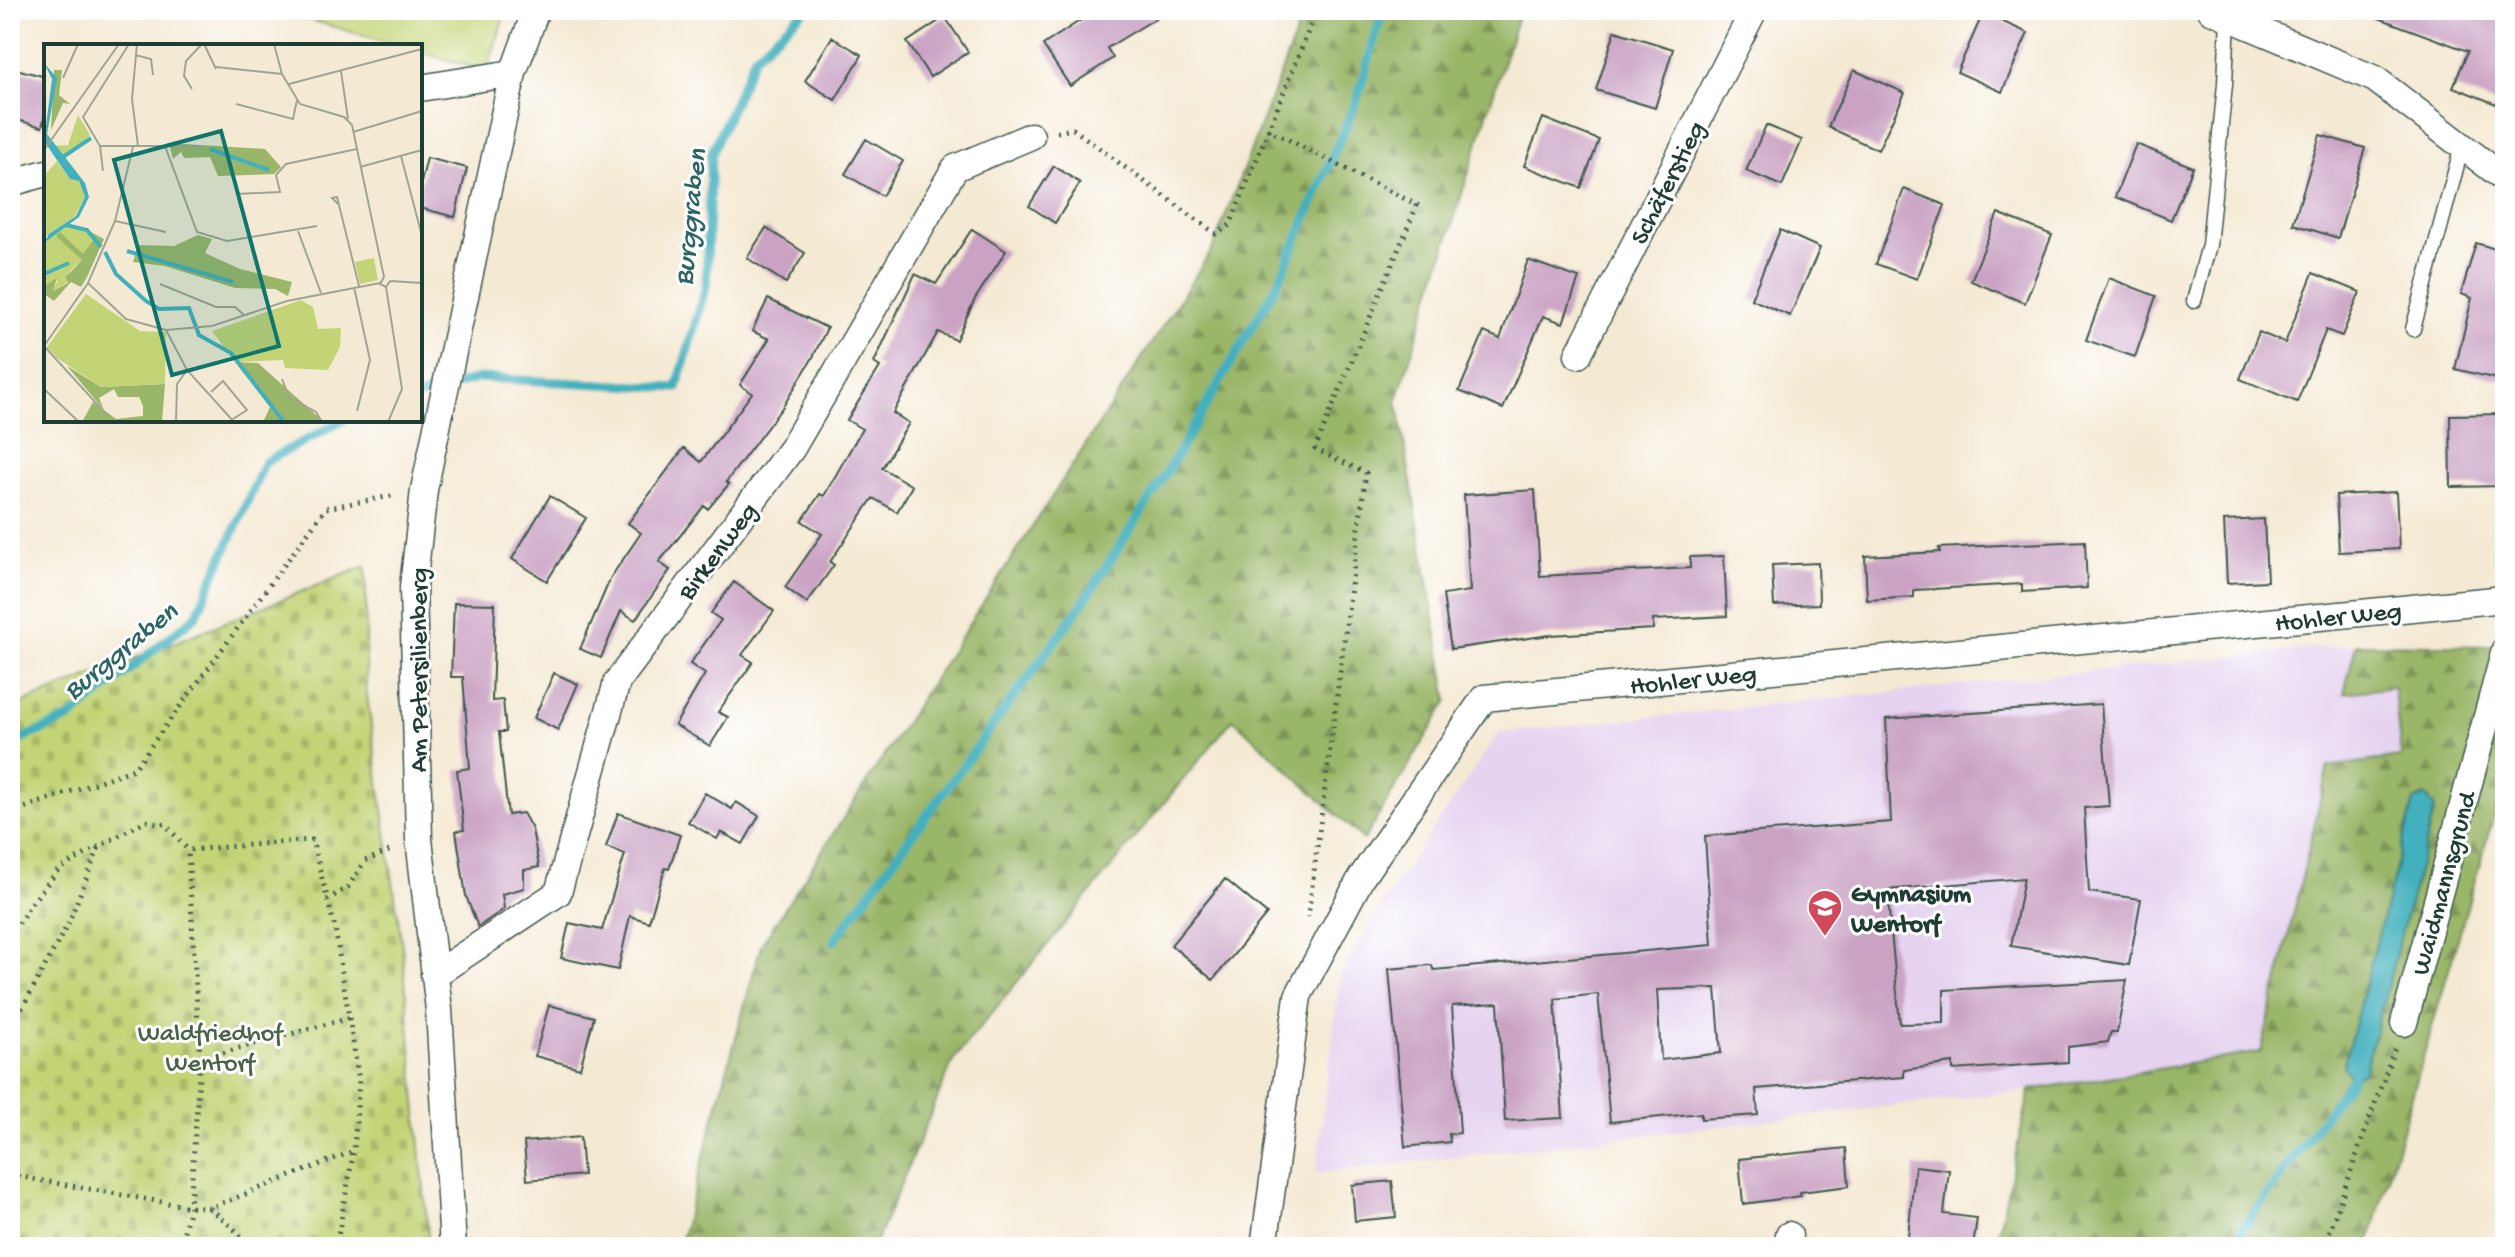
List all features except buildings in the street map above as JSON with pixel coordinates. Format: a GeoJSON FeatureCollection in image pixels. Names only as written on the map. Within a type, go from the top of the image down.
{"type":"FeatureCollection","features":[{"type":"Feature","properties":{"kind":"street","name":"Am Petersilienberg"},"geometry":{"type":"LineString","coordinates":[[453,1247],[434,975],[419,839],[413,587],[424,490],[441,408],[513,73],[536,10]]}},
{"type":"Feature","properties":{"kind":"street","name":"Schäferstieg"},"geometry":{"type":"LineString","coordinates":[[1578,355],[1754,10]]}},
{"type":"Feature","properties":{"kind":"street"},"geometry":{"type":"LineString","coordinates":[[2220,13],[2375,79],[2505,179]]}},
{"type":"Feature","properties":{"kind":"street"},"geometry":{"type":"LineString","coordinates":[[422,88],[513,73]]}},
{"type":"Feature","properties":{"kind":"street","name":"Birkenweg"},"geometry":{"type":"LineString","coordinates":[[434,975],[558,893],[617,682],[792,448],[955,168],[1031,136]]}},
{"type":"Feature","properties":{"kind":"street"},"geometry":{"type":"LineString","coordinates":[[10,182],[44,174]]}},
{"type":"Feature","properties":{"kind":"street","name":"Hohler Weg"},"geometry":{"type":"LineString","coordinates":[[1264,1247],[1298,996],[1361,878],[1484,698],[2505,599]]}},
{"type":"Feature","properties":{"kind":"street","name":"Waidmannsgrund"},"geometry":{"type":"LineString","coordinates":[[2404,1023],[2505,650]]}},
{"type":"Feature","properties":{"kind":"lane"},"geometry":{"type":"LineString","coordinates":[[2194,301],[2209,245],[2225,84],[2220,13]]}},
{"type":"Feature","properties":{"kind":"lane"},"geometry":{"type":"LineString","coordinates":[[2413,329],[2462,146]]}},
{"type":"Feature","properties":{"kind":"path"},"geometry":{"type":"LineString","coordinates":[[1031,136],[1073,129],[1216,234],[1230,225],[1317,10]]}},
{"type":"Feature","properties":{"kind":"path"},"geometry":{"type":"LineString","coordinates":[[1267,129],[1417,205],[1315,449],[1366,473],[1306,933]]}},
{"type":"Feature","properties":{"kind":"path"},"geometry":{"type":"LineString","coordinates":[[10,813],[134,769],[326,508],[424,490]]}},
{"type":"Feature","properties":{"kind":"path"},"geometry":{"type":"LineString","coordinates":[[10,937],[59,869],[145,821],[165,824],[188,850],[200,1059],[190,1207],[180,1247]]}},
{"type":"Feature","properties":{"kind":"path"},"geometry":{"type":"LineString","coordinates":[[188,850],[312,840],[335,928],[359,1081],[354,1150],[336,1247]]}},
{"type":"Feature","properties":{"kind":"path"},"geometry":{"type":"LineString","coordinates":[[10,1038],[14,1023],[68,924],[99,846]]}},
{"type":"Feature","properties":{"kind":"path"},"geometry":{"type":"LineString","coordinates":[[327,900],[348,887],[365,861],[396,849]]}},
{"type":"Feature","properties":{"kind":"path"},"geometry":{"type":"LineString","coordinates":[[200,1059],[349,1018]]}},
{"type":"Feature","properties":{"kind":"path"},"geometry":{"type":"LineString","coordinates":[[2324,1247],[2404,1023]]}},
{"type":"Feature","properties":{"kind":"path"},"geometry":{"type":"LineString","coordinates":[[10,1175],[210,1208],[354,1150]]}},
{"type":"Feature","properties":{"kind":"path"},"geometry":{"type":"LineString","coordinates":[[210,1208],[254,1247]]}},
{"type":"Feature","properties":{"kind":"shaded area","name":"Gymnasium Wentorf"},"geometry":{"type":"Polygon","coordinates":[[[2356,644],[2345,692],[2394,687],[2401,757],[2328,767],[2261,1053],[2030,1090],[1316,1173],[1340,977],[1385,899],[1499,733],[2356,644]]]}},
{"type":"Feature","properties":{"kind":"green space"},"geometry":{"type":"Polygon","coordinates":[[[276,10],[506,10],[487,71],[422,53],[422,44],[393,44],[276,10]]]}},
{"type":"Feature","properties":{"kind":"green space"},"geometry":{"type":"Polygon","coordinates":[[[1305,10],[1503,10],[1517,19],[1397,400],[1448,700],[1364,840],[1233,719],[954,1059],[874,1247],[679,1247],[761,945],[1212,250],[1305,10]]]}},
{"type":"Feature","properties":{"kind":"green space","name":"Waldfriedhof Wentorf"},"geometry":{"type":"Polygon","coordinates":[[[366,566],[366,689],[402,946],[429,1247],[10,1247],[10,708],[366,566]]]}},
{"type":"Feature","properties":{"kind":"green space"},"geometry":{"type":"Polygon","coordinates":[[[2356,644],[2505,646],[2505,777],[2368,1247],[1995,1247],[2030,1090],[2261,1052],[2328,767],[2401,757],[2394,687],[2344,693],[2356,644]],[[2425,796],[2414,801],[2343,1067],[2364,1073],[2435,808],[2425,796]]]}},
{"type":"Feature","properties":{"kind":"water"},"geometry":{"type":"Polygon","coordinates":[[[2425,796],[2435,808],[2364,1073],[2352,1078],[2343,1067],[2414,801],[2425,796]]]}},
{"type":"Feature","properties":{"kind":"waterway","name":"Burggraben"},"geometry":{"type":"LineString","coordinates":[[422,395],[479,378],[677,388],[706,286],[711,154],[755,56],[805,10]]}},
{"type":"Feature","properties":{"kind":"waterway"},"geometry":{"type":"LineString","coordinates":[[834,941],[1083,603],[1164,477],[1278,283],[1357,100],[1383,10]]}},
{"type":"Feature","properties":{"kind":"waterway","name":"Burggraben"},"geometry":{"type":"LineString","coordinates":[[10,744],[70,718],[196,616],[265,462],[340,422]]}},
{"type":"Feature","properties":{"kind":"waterway"},"geometry":{"type":"LineString","coordinates":[[2229,1247],[2352,1078]]}},
{"type":"Feature","properties":{"kind":"place","name":"Gymnasium Wentorf"},"geometry":{"type":"Point","coordinates":[1825,938]}}]}
